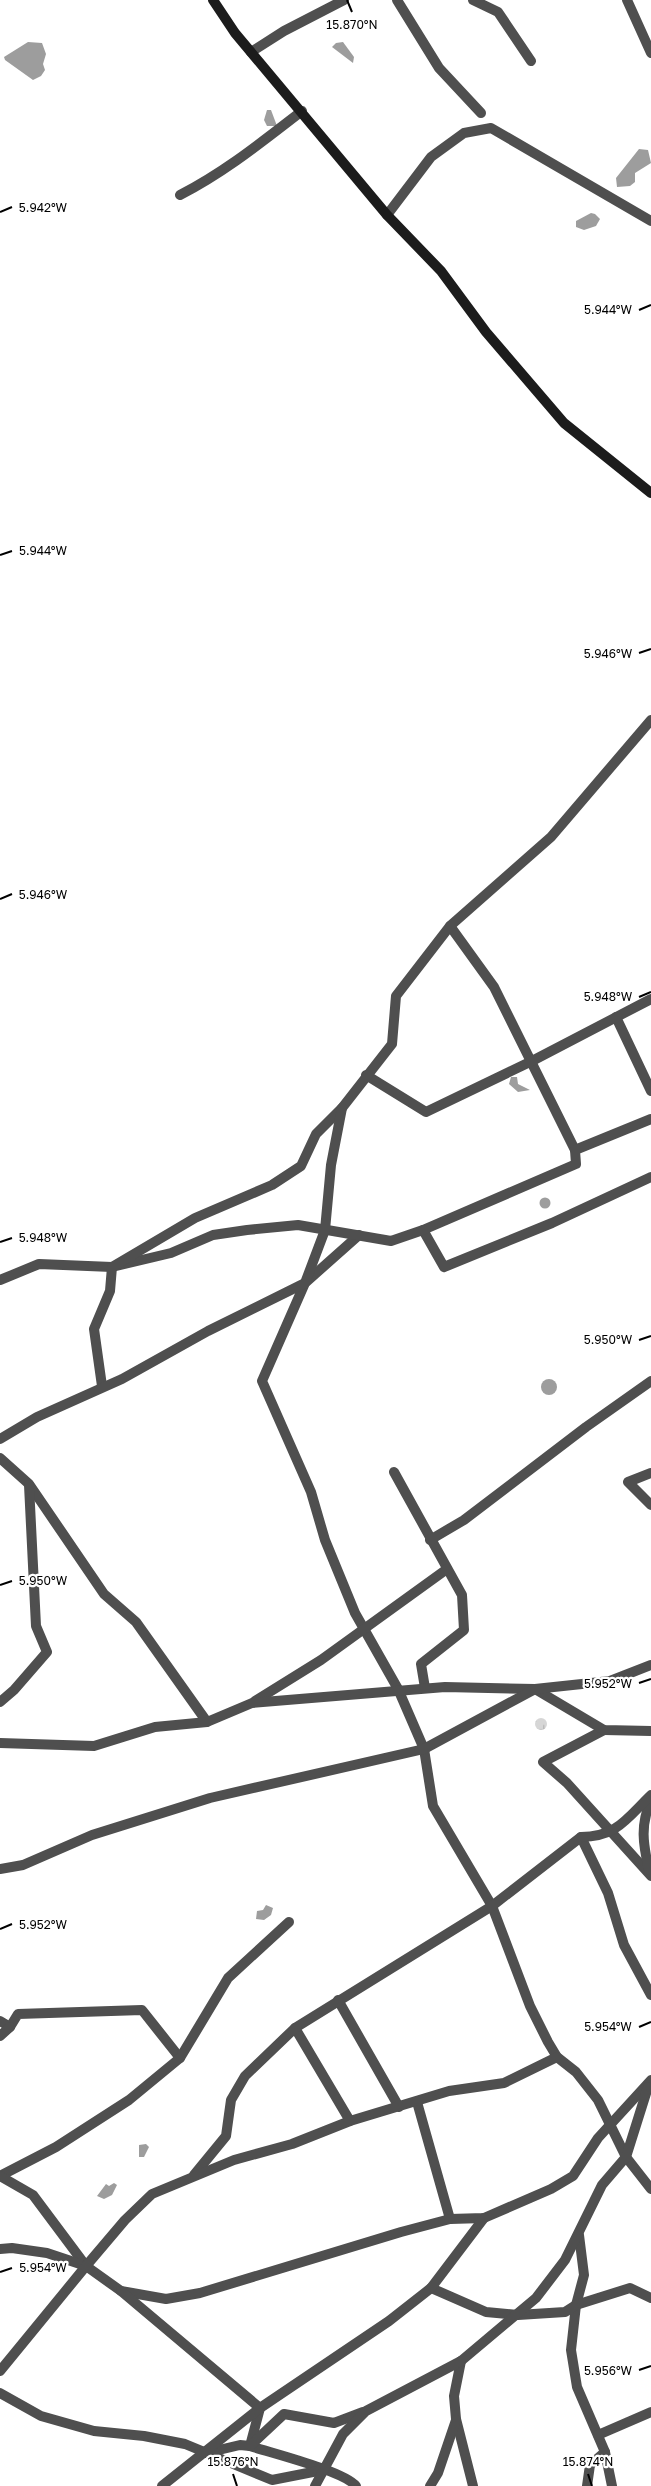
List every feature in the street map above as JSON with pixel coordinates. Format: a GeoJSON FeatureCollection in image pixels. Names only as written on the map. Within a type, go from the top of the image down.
{"type":"FeatureCollection","features":[{"type":"Feature","properties":{"kind":"street"},"geometry":{"type":"LineString","coordinates":[[213,0],[235,34],[302,111],[387,215],[441,271],[486,332],[564,424],[651,492]]}},
{"type":"Feature","properties":{"kind":"street"},"geometry":{"type":"LineString","coordinates":[[251,52],[284,31],[344,0]]}},
{"type":"Feature","properties":{"kind":"street"},"geometry":{"type":"LineString","coordinates":[[397,0],[439,68],[481,113]]}},
{"type":"Feature","properties":{"kind":"street"},"geometry":{"type":"LineString","coordinates":[[473,0],[480,5],[495,10],[531,60]]}},
{"type":"Feature","properties":{"kind":"street"},"geometry":{"type":"LineString","coordinates":[[627,0],[651,53]]}},
{"type":"Feature","properties":{"kind":"street"},"geometry":{"type":"LineString","coordinates":[[180,194],[203,183],[244,156],[302,111]]}},
{"type":"Feature","properties":{"kind":"street"},"geometry":{"type":"LineString","coordinates":[[387,215],[432,157],[464,133],[491,128],[651,221]]}},
{"type":"Feature","properties":{"kind":"street"},"geometry":{"type":"LineString","coordinates":[[112,1267],[195,1218],[272,1185],[301,1166],[316,1134],[342,1108],[392,1044],[396,996],[450,926],[551,837],[651,720]]}},
{"type":"Feature","properties":{"kind":"street"},"geometry":{"type":"LineString","coordinates":[[0,1280],[39,1264],[112,1267],[171,1253],[213,1234],[298,1225],[391,1241],[423,1230],[576,1164],[575,1150],[494,987],[450,926]]}},
{"type":"Feature","properties":{"kind":"street"},"geometry":{"type":"LineString","coordinates":[[366,1076],[426,1112],[532,1061],[651,999]]}},
{"type":"Feature","properties":{"kind":"street"},"geometry":{"type":"LineString","coordinates":[[616,1017],[651,1091]]}},
{"type":"Feature","properties":{"kind":"street"},"geometry":{"type":"LineString","coordinates":[[342,1108],[331,1165],[325,1230],[305,1283],[262,1381],[311,1492],[325,1540],[355,1613],[398,1689],[424,1749],[433,1806],[492,1906],[530,2006],[557,2057],[582,2079],[598,2100],[626,2157],[651,2189]]}},
{"type":"Feature","properties":{"kind":"street"},"geometry":{"type":"LineString","coordinates":[[575,1150],[651,1120]]}},
{"type":"Feature","properties":{"kind":"street"},"geometry":{"type":"LineString","coordinates":[[423,1230],[444,1268],[552,1223],[651,1178]]}},
{"type":"Feature","properties":{"kind":"street"},"geometry":{"type":"LineString","coordinates":[[0,1439],[37,1417],[102,1386],[122,1379],[208,1330],[305,1283],[359,1235]]}},
{"type":"Feature","properties":{"kind":"street"},"geometry":{"type":"LineString","coordinates":[[102,1386],[94,1329],[110,1291],[112,1267]]}},
{"type":"Feature","properties":{"kind":"street"},"geometry":{"type":"LineString","coordinates":[[430,1540],[464,1520],[586,1427],[651,1381]]}},
{"type":"Feature","properties":{"kind":"street"},"geometry":{"type":"LineString","coordinates":[[0,1458],[29,1484],[104,1594],[136,1622],[207,1722]]}},
{"type":"Feature","properties":{"kind":"street"},"geometry":{"type":"LineString","coordinates":[[394,1472],[462,1595],[464,1630],[421,1664],[425,1688]]}},
{"type":"Feature","properties":{"kind":"street"},"geometry":{"type":"LineString","coordinates":[[651,1474],[628,1482],[651,1505]]}},
{"type":"Feature","properties":{"kind":"street"},"geometry":{"type":"LineString","coordinates":[[0,1702],[14,1690],[47,1652],[36,1626],[29,1484]]}},
{"type":"Feature","properties":{"kind":"street"},"geometry":{"type":"LineString","coordinates":[[0,1743],[94,1746],[155,1727],[207,1722],[252,1703],[321,1660],[446,1569]]}},
{"type":"Feature","properties":{"kind":"street"},"geometry":{"type":"LineString","coordinates":[[252,1703],[398,1689],[535,1689],[610,1681],[651,1665]]}},
{"type":"Feature","properties":{"kind":"street"},"geometry":{"type":"LineString","coordinates":[[535,1689],[604,1730]]}},
{"type":"Feature","properties":{"kind":"street"},"geometry":{"type":"LineString","coordinates":[[0,1870],[23,1865],[92,1835],[210,1798],[424,1749],[535,1689]]}},
{"type":"Feature","properties":{"kind":"street"},"geometry":{"type":"LineString","coordinates":[[651,1730],[604,1730],[543,1762],[567,1783],[651,1876]]}},
{"type":"Feature","properties":{"kind":"street"},"geometry":{"type":"LineString","coordinates":[[194,2175],[226,2136],[231,2100],[244,2076],[296,2028],[338,2000],[492,1906],[581,1837],[593,1837],[612,1832],[651,1795]]}},
{"type":"Feature","properties":{"kind":"street"},"geometry":{"type":"LineString","coordinates":[[651,1800],[644,1816],[642,1841],[651,1876]]}},
{"type":"Feature","properties":{"kind":"street"},"geometry":{"type":"LineString","coordinates":[[581,1837],[608,1892],[624,1945],[651,1995]]}},
{"type":"Feature","properties":{"kind":"street"},"geometry":{"type":"LineString","coordinates":[[86,2266],[33,2195],[0,2176],[56,2147],[130,2100],[180,2058],[228,1978],[288,1922]]}},
{"type":"Feature","properties":{"kind":"street"},"geometry":{"type":"LineString","coordinates":[[338,2000],[399,2107]]}},
{"type":"Feature","properties":{"kind":"street"},"geometry":{"type":"LineString","coordinates":[[0,2036],[10,2027],[18,2014],[142,2010],[180,2058]]}},
{"type":"Feature","properties":{"kind":"street"},"geometry":{"type":"LineString","coordinates":[[0,2021],[10,2027]]}},
{"type":"Feature","properties":{"kind":"street"},"geometry":{"type":"LineString","coordinates":[[296,2028],[350,2121]]}},
{"type":"Feature","properties":{"kind":"street"},"geometry":{"type":"LineString","coordinates":[[0,2371],[125,2220],[152,2194],[234,2160],[292,2144],[350,2121],[449,2091],[504,2084],[557,2057]]}},
{"type":"Feature","properties":{"kind":"street"},"geometry":{"type":"LineString","coordinates":[[121,2291],[166,2299],[200,2293],[450,2219],[484,2218],[551,2189],[574,2176],[610,2124],[650,2081]]}},
{"type":"Feature","properties":{"kind":"street"},"geometry":{"type":"LineString","coordinates":[[250,2446],[284,2414],[334,2423],[366,2410],[461,2362],[536,2298],[565,2260],[602,2185],[626,2157],[650,2081]]}},
{"type":"Feature","properties":{"kind":"street"},"geometry":{"type":"LineString","coordinates":[[417,2102],[450,2219]]}},
{"type":"Feature","properties":{"kind":"street"},"geometry":{"type":"LineString","coordinates":[[162,2486],[260,2408],[389,2321],[431,2288],[484,2218]]}},
{"type":"Feature","properties":{"kind":"street"},"geometry":{"type":"LineString","coordinates":[[579,2235],[584,2275],[576,2305],[570,2350],[577,2388],[605,2452],[612,2486]]}},
{"type":"Feature","properties":{"kind":"street"},"geometry":{"type":"LineString","coordinates":[[0,2249],[12,2248],[47,2253],[86,2266],[121,2291],[260,2408]]}},
{"type":"Feature","properties":{"kind":"street"},"geometry":{"type":"LineString","coordinates":[[431,2288],[486,2312],[518,2314],[565,2312],[576,2305],[630,2288],[651,2298]]}},
{"type":"Feature","properties":{"kind":"street"},"geometry":{"type":"LineString","coordinates":[[461,2362],[454,2396],[456,2419],[473,2486]]}},
{"type":"Feature","properties":{"kind":"street"},"geometry":{"type":"LineString","coordinates":[[0,2393],[41,2416],[94,2431],[144,2436],[185,2444],[204,2454],[272,2480],[323,2470]]}},
{"type":"Feature","properties":{"kind":"street"},"geometry":{"type":"LineString","coordinates":[[250,2446],[260,2408]]}},
{"type":"Feature","properties":{"kind":"street"},"geometry":{"type":"LineString","coordinates":[[315,2486],[343,2434],[366,2410]]}},
{"type":"Feature","properties":{"kind":"street"},"geometry":{"type":"LineString","coordinates":[[598,2435],[651,2412]]}},
{"type":"Feature","properties":{"kind":"street"},"geometry":{"type":"LineString","coordinates":[[430,2486],[438,2473],[456,2419]]}},
{"type":"Feature","properties":{"kind":"street"},"geometry":{"type":"LineString","coordinates":[[204,2454],[240,2445],[250,2446],[323,2470],[352,2481],[356,2486]]}},
{"type":"Feature","properties":{"kind":"street"},"geometry":{"type":"LineString","coordinates":[[587,2486],[590,2465],[605,2452]]}},
{"type":"Feature","properties":{"kind":"green space"},"geometry":{"type":"Polygon","coordinates":[[[539,1718],[543,1718],[547,1724],[543,1730],[539,1730],[535,1726],[535,1722],[539,1718]]]}},
{"type":"Feature","properties":{"kind":"shaded area"},"geometry":{"type":"Polygon","coordinates":[[[28,42],[42,43],[46,54],[43,64],[45,70],[41,76],[33,80],[5,60],[4,57],[28,42]]]}},
{"type":"Feature","properties":{"kind":"shaded area"},"geometry":{"type":"Polygon","coordinates":[[[343,42],[354,57],[353,63],[332,47],[336,43],[343,42]]]}},
{"type":"Feature","properties":{"kind":"shaded area"},"geometry":{"type":"Polygon","coordinates":[[[267,110],[271,110],[277,126],[267,126],[264,120],[267,110]]]}},
{"type":"Feature","properties":{"kind":"shaded area"},"geometry":{"type":"Polygon","coordinates":[[[639,149],[648,150],[651,163],[635,173],[635,182],[630,186],[617,187],[616,178],[639,149]]]}},
{"type":"Feature","properties":{"kind":"shaded area"},"geometry":{"type":"Polygon","coordinates":[[[591,213],[600,219],[596,226],[584,230],[576,227],[576,221],[591,213]]]}},
{"type":"Feature","properties":{"kind":"shaded area"},"geometry":{"type":"Polygon","coordinates":[[[511,1077],[517,1077],[518,1084],[530,1090],[518,1092],[509,1084],[511,1077]]]}},
{"type":"Feature","properties":{"kind":"shaded area"},"geometry":{"type":"Polygon","coordinates":[[[545,1197],[551,1203],[545,1209],[539,1203],[545,1197]]]}},
{"type":"Feature","properties":{"kind":"shaded area"},"geometry":{"type":"Polygon","coordinates":[[[549,1379],[555,1381],[557,1387],[555,1393],[549,1395],[543,1393],[541,1387],[543,1381],[549,1379]]]}},
{"type":"Feature","properties":{"kind":"shaded area"},"geometry":{"type":"Polygon","coordinates":[[[266,1905],[273,1908],[271,1915],[264,1920],[256,1919],[257,1911],[263,1910],[266,1905]]]}},
{"type":"Feature","properties":{"kind":"shaded area"},"geometry":{"type":"Polygon","coordinates":[[[146,2144],[149,2147],[144,2157],[139,2157],[139,2145],[146,2144]]]}},
{"type":"Feature","properties":{"kind":"shaded area"},"geometry":{"type":"Polygon","coordinates":[[[114,2183],[117,2185],[112,2195],[104,2199],[97,2196],[106,2184],[109,2186],[114,2183]]]}}]}
